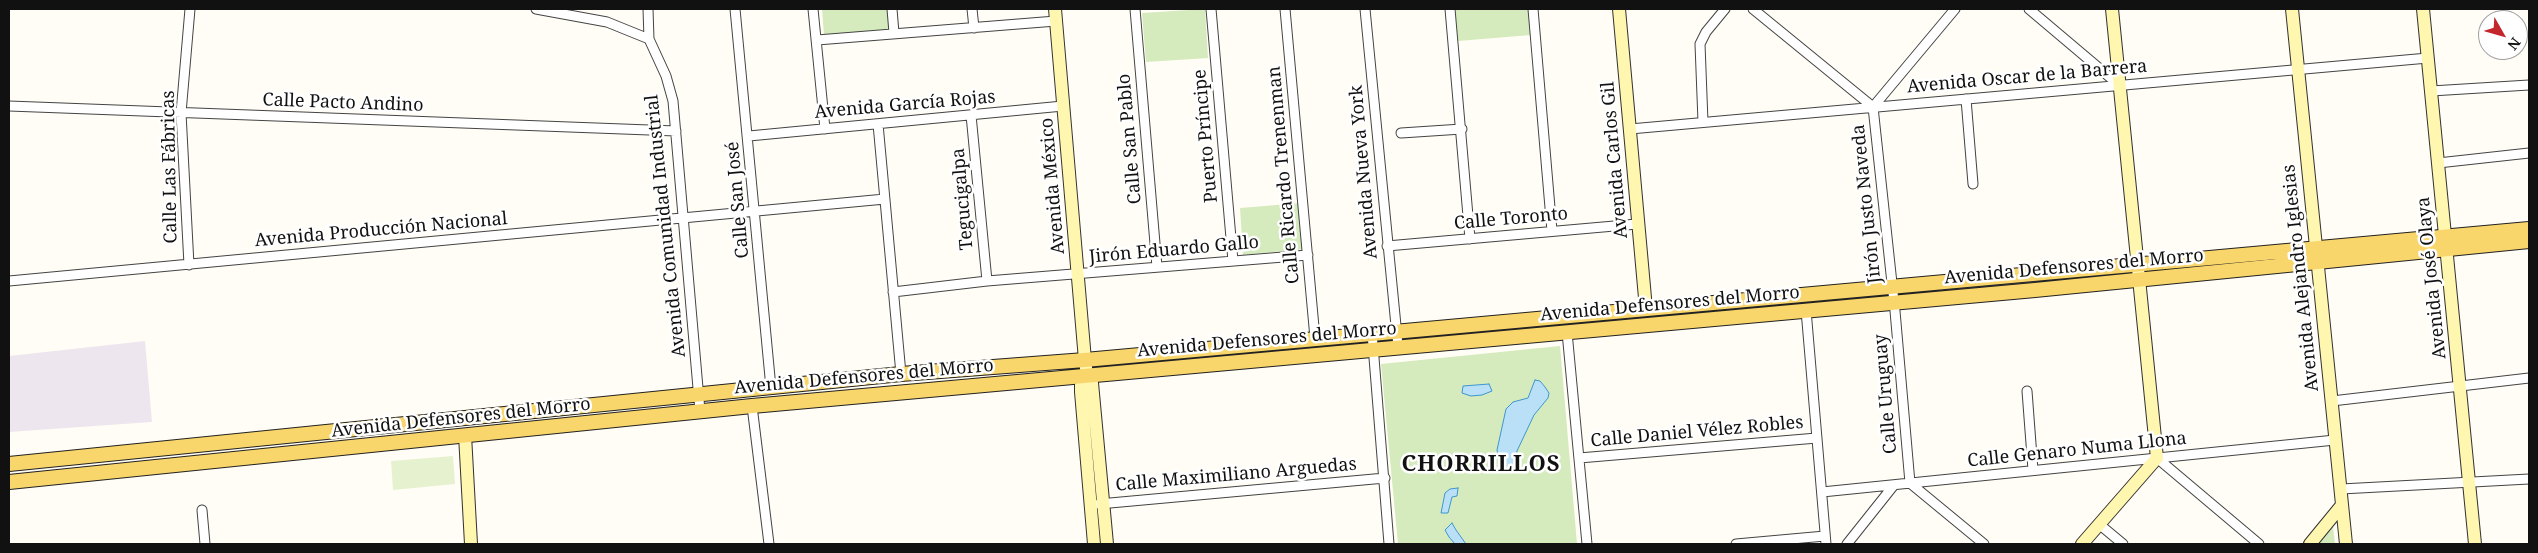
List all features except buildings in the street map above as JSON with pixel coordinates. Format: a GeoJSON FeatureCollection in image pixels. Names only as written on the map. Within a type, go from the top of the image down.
{"type":"FeatureCollection","features":[{"type":"Feature","properties":{"kind":"main road","name":"Avenida Defensores del Morro"},"geometry":{"type":"LineString","coordinates":[[14,463],[901,374],[1086,360],[2138,265],[2445,235],[2529,229]]}},
{"type":"Feature","properties":{"kind":"main road","name":"Avenida Defensores del Morro"},"geometry":{"type":"LineString","coordinates":[[15,481],[752,406],[1373,348],[2316,264],[2529,241]]}},
{"type":"Feature","properties":{"kind":"main road"},"geometry":{"type":"LineString","coordinates":[[14,463],[15,481]]}},
{"type":"Feature","properties":{"kind":"street","name":"Calle Las Fábricas"},"geometry":{"type":"LineString","coordinates":[[189,265],[181,113],[190,9]]}},
{"type":"Feature","properties":{"kind":"street"},"geometry":{"type":"LineString","coordinates":[[536,9],[607,22],[649,39],[648,9]]}},
{"type":"Feature","properties":{"kind":"street","name":"Calle San José"},"geometry":{"type":"LineString","coordinates":[[736,9],[771,388]]}},
{"type":"Feature","properties":{"kind":"street"},"geometry":{"type":"LineString","coordinates":[[813,9],[825,129]]}},
{"type":"Feature","properties":{"kind":"street"},"geometry":{"type":"LineString","coordinates":[[892,9],[894,33]]}},
{"type":"Feature","properties":{"kind":"street"},"geometry":{"type":"LineString","coordinates":[[972,9],[974,28]]}},
{"type":"Feature","properties":{"kind":"street","name":"Calle San Pablo"},"geometry":{"type":"LineString","coordinates":[[1135,9],[1157,267]]}},
{"type":"Feature","properties":{"kind":"street","name":"Puerto Príncipe"},"geometry":{"type":"LineString","coordinates":[[1211,9],[1233,260]]}},
{"type":"Feature","properties":{"kind":"street","name":"Calle Ricardo Trenenman"},"geometry":{"type":"LineString","coordinates":[[1285,9],[1315,338]]}},
{"type":"Feature","properties":{"kind":"street","name":"Avenida Nueva York"},"geometry":{"type":"LineString","coordinates":[[1365,9],[1398,346]]}},
{"type":"Feature","properties":{"kind":"street"},"geometry":{"type":"LineString","coordinates":[[1450,9],[1462,129],[1470,239]]}},
{"type":"Feature","properties":{"kind":"street"},"geometry":{"type":"LineString","coordinates":[[1533,9],[1552,231]]}},
{"type":"Feature","properties":{"kind":"street","name":"Avenida Carlos Gil"},"geometry":{"type":"LineString","coordinates":[[1619,9],[1646,309]]}},
{"type":"Feature","properties":{"kind":"street"},"geometry":{"type":"LineString","coordinates":[[1703,122],[1700,44],[1706,32],[1725,9]]}},
{"type":"Feature","properties":{"kind":"street","name":"Jirón Justo Naveda"},"geometry":{"type":"LineString","coordinates":[[1753,9],[1873,107],[1894,302]]}},
{"type":"Feature","properties":{"kind":"street"},"geometry":{"type":"LineString","coordinates":[[1873,107],[1955,9]]}},
{"type":"Feature","properties":{"kind":"street"},"geometry":{"type":"LineString","coordinates":[[2030,9],[2119,85]]}},
{"type":"Feature","properties":{"kind":"street"},"geometry":{"type":"LineString","coordinates":[[2112,9],[2156,458],[2258,544]]}},
{"type":"Feature","properties":{"kind":"street","name":"Avenida Alejandro Iglesias"},"geometry":{"type":"LineString","coordinates":[[2292,9],[2316,264],[2346,544]]}},
{"type":"Feature","properties":{"kind":"street","name":"Avenida José Olaya"},"geometry":{"type":"LineString","coordinates":[[2423,9],[2475,544]]}},
{"type":"Feature","properties":{"kind":"street"},"geometry":{"type":"LineString","coordinates":[[816,40],[974,28],[1055,15]]}},
{"type":"Feature","properties":{"kind":"street","name":"Avenida México"},"geometry":{"type":"LineString","coordinates":[[1055,15],[1087,376],[1092,383],[1097,504]]}},
{"type":"Feature","properties":{"kind":"street","name":"Avenida Comunidad Industrial"},"geometry":{"type":"LineString","coordinates":[[649,39],[673,101],[700,412]]}},
{"type":"Feature","properties":{"kind":"street","name":"Avenida Oscar de la Barrera"},"geometry":{"type":"LineString","coordinates":[[1630,129],[2428,58]]}},
{"type":"Feature","properties":{"kind":"street"},"geometry":{"type":"LineString","coordinates":[[2431,91],[2529,85]]}},
{"type":"Feature","properties":{"kind":"street"},"geometry":{"type":"LineString","coordinates":[[1966,99],[1973,184]]}},
{"type":"Feature","properties":{"kind":"street","name":"Calle Pacto Andino"},"geometry":{"type":"LineString","coordinates":[[9,106],[676,131]]}},
{"type":"Feature","properties":{"kind":"street","name":"Avenida García Rojas"},"geometry":{"type":"LineString","coordinates":[[749,136],[1063,106]]}},
{"type":"Feature","properties":{"kind":"street","name":"Tegucigalpa"},"geometry":{"type":"LineString","coordinates":[[972,114],[987,281]]}},
{"type":"Feature","properties":{"kind":"street"},"geometry":{"type":"LineString","coordinates":[[878,124],[901,374]]}},
{"type":"Feature","properties":{"kind":"street"},"geometry":{"type":"LineString","coordinates":[[1400,134],[1462,129]]}},
{"type":"Feature","properties":{"kind":"street"},"geometry":{"type":"LineString","coordinates":[[2438,163],[2529,153]]}},
{"type":"Feature","properties":{"kind":"street","name":"Avenida Producción Nacional"},"geometry":{"type":"LineString","coordinates":[[9,281],[885,199]]}},
{"type":"Feature","properties":{"kind":"street","name":"Calle Toronto"},"geometry":{"type":"LineString","coordinates":[[1387,246],[1638,224]]}},
{"type":"Feature","properties":{"kind":"street","name":"Jirón Eduardo Gallo"},"geometry":{"type":"LineString","coordinates":[[894,292],[987,281],[1308,255]]}},
{"type":"Feature","properties":{"kind":"street","name":"Calle Uruguay"},"geometry":{"type":"LineString","coordinates":[[1894,302],[1910,483]]}},
{"type":"Feature","properties":{"kind":"street"},"geometry":{"type":"LineString","coordinates":[[1736,544],[1826,540],[1806,310]]}},
{"type":"Feature","properties":{"kind":"street"},"geometry":{"type":"LineString","coordinates":[[1567,332],[1587,544]]}},
{"type":"Feature","properties":{"kind":"street"},"geometry":{"type":"LineString","coordinates":[[1372,333],[1389,544]]}},
{"type":"Feature","properties":{"kind":"street"},"geometry":{"type":"LineString","coordinates":[[2332,401],[2529,378]]}},
{"type":"Feature","properties":{"kind":"street"},"geometry":{"type":"LineString","coordinates":[[2027,391],[2033,470]]}},
{"type":"Feature","properties":{"kind":"street"},"geometry":{"type":"LineString","coordinates":[[752,406],[769,544]]}},
{"type":"Feature","properties":{"kind":"street"},"geometry":{"type":"LineString","coordinates":[[464,435],[471,544]]}},
{"type":"Feature","properties":{"kind":"street","name":"Calle Daniel Vélez Robles"},"geometry":{"type":"LineString","coordinates":[[1579,458],[1817,438]]}},
{"type":"Feature","properties":{"kind":"street","name":"Calle Genaro Numa Llona"},"geometry":{"type":"LineString","coordinates":[[1822,492],[2335,440]]}},
{"type":"Feature","properties":{"kind":"street"},"geometry":{"type":"LineString","coordinates":[[2082,544],[2156,458]]}},
{"type":"Feature","properties":{"kind":"street","name":"Calle Maximiliano Arguedas"},"geometry":{"type":"LineString","coordinates":[[1097,504],[1385,478]]}},
{"type":"Feature","properties":{"kind":"street"},"geometry":{"type":"LineString","coordinates":[[2341,489],[2529,479]]}},
{"type":"Feature","properties":{"kind":"street"},"geometry":{"type":"LineString","coordinates":[[1910,483],[1984,544]]}},
{"type":"Feature","properties":{"kind":"street"},"geometry":{"type":"LineString","coordinates":[[1847,544],[1894,485]]}},
{"type":"Feature","properties":{"kind":"street"},"geometry":{"type":"LineString","coordinates":[[1094,544],[1097,504]]}},
{"type":"Feature","properties":{"kind":"street"},"geometry":{"type":"LineString","coordinates":[[1097,504],[1107,544]]}},
{"type":"Feature","properties":{"kind":"street"},"geometry":{"type":"LineString","coordinates":[[2310,544],[2342,505]]}},
{"type":"Feature","properties":{"kind":"street"},"geometry":{"type":"LineString","coordinates":[[202,510],[205,544]]}},
{"type":"Feature","properties":{"kind":"street"},"geometry":{"type":"LineString","coordinates":[[2098,524],[2123,544]]}},
{"type":"Feature","properties":{"kind":"shaded area"},"geometry":{"type":"Polygon","coordinates":[[[145,341],[152,422],[9,432],[9,356],[145,341]]]}},
{"type":"Feature","properties":{"kind":"green space"},"geometry":{"type":"Polygon","coordinates":[[[822,9],[888,9],[889,29],[824,35],[822,9]]]}},
{"type":"Feature","properties":{"kind":"green space"},"geometry":{"type":"Polygon","coordinates":[[[1205,9],[1208,58],[1146,62],[1142,13],[1205,9]]]}},
{"type":"Feature","properties":{"kind":"green space"},"geometry":{"type":"Polygon","coordinates":[[[1455,9],[1528,9],[1531,35],[1458,41],[1455,9]]]}},
{"type":"Feature","properties":{"kind":"green space"},"geometry":{"type":"Polygon","coordinates":[[[1301,203],[1304,249],[1243,255],[1240,208],[1301,203]]]}},
{"type":"Feature","properties":{"kind":"green space"},"geometry":{"type":"Polygon","coordinates":[[[1560,346],[1577,544],[1398,544],[1381,364],[1560,346]]]}},
{"type":"Feature","properties":{"kind":"green space"},"geometry":{"type":"Polygon","coordinates":[[[453,456],[455,484],[393,490],[391,461],[453,456]]]}},
{"type":"Feature","properties":{"kind":"green space"},"geometry":{"type":"Polygon","coordinates":[[[2333,526],[2335,544],[2313,544],[2333,526]]]}},
{"type":"Feature","properties":{"kind":"water"},"geometry":{"type":"Polygon","coordinates":[[[1535,380],[1540,381],[1545,387],[1549,393],[1548,398],[1534,415],[1517,451],[1514,471],[1509,472],[1499,461],[1497,450],[1506,409],[1513,402],[1528,398],[1535,380]]]}},
{"type":"Feature","properties":{"kind":"water"},"geometry":{"type":"Polygon","coordinates":[[[1489,384],[1492,391],[1482,395],[1471,396],[1462,393],[1463,386],[1489,384]]]}},
{"type":"Feature","properties":{"kind":"water"},"geometry":{"type":"Polygon","coordinates":[[[1458,488],[1457,496],[1452,497],[1448,513],[1441,513],[1445,493],[1450,489],[1458,488]]]}},
{"type":"Feature","properties":{"kind":"water"},"geometry":{"type":"Polygon","coordinates":[[[1452,523],[1466,544],[1455,544],[1449,537],[1445,530],[1452,523]]]}},
{"type":"Feature","properties":{"kind":"district","name":"CHORRILLOS"},"geometry":{"type":"Point","coordinates":[1481,465]}}]}
